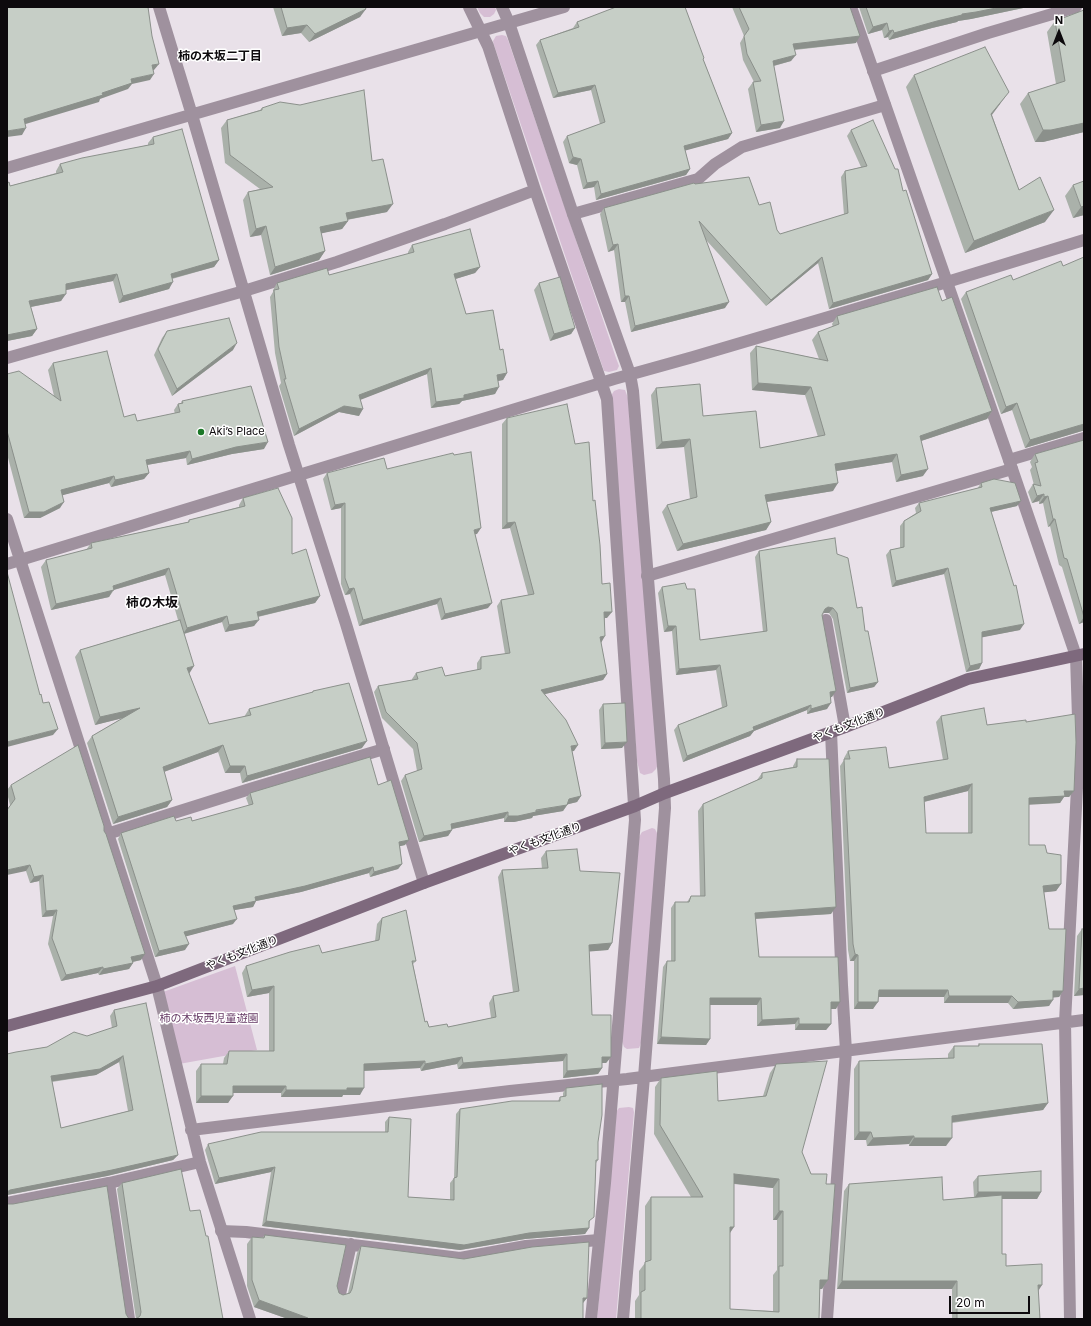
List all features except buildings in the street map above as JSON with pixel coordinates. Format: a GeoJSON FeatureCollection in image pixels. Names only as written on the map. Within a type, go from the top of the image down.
{"type":"FeatureCollection","features":[{"type":"Feature","properties":{"kind":"street"},"geometry":{"type":"LineString","coordinates":[[159,7],[298,475],[346,624],[424,883]]}},
{"type":"Feature","properties":{"kind":"street"},"geometry":{"type":"LineString","coordinates":[[469,7],[488,46],[535,190],[607,399],[635,820],[614,1080],[591,1319]]}},
{"type":"Feature","properties":{"kind":"street"},"geometry":{"type":"LineString","coordinates":[[502,7],[509,22],[573,214],[630,374],[633,391],[665,808],[623,1319]]}},
{"type":"Feature","properties":{"kind":"street"},"geometry":{"type":"LineString","coordinates":[[7,168],[564,7]]}},
{"type":"Feature","properties":{"kind":"street"},"geometry":{"type":"LineString","coordinates":[[851,7],[1011,464],[1080,655],[1079,748],[1065,1022],[1070,1319]]}},
{"type":"Feature","properties":{"kind":"street"},"geometry":{"type":"LineString","coordinates":[[873,71],[988,33],[1076,7]]}},
{"type":"Feature","properties":{"kind":"street"},"geometry":{"type":"LineString","coordinates":[[573,214],[698,179],[715,164],[742,146],[885,105]]}},
{"type":"Feature","properties":{"kind":"street"},"geometry":{"type":"LineString","coordinates":[[7,358],[244,291],[337,262],[535,190]]}},
{"type":"Feature","properties":{"kind":"street"},"geometry":{"type":"LineString","coordinates":[[7,564],[630,374],[694,357],[1084,240]]}},
{"type":"Feature","properties":{"kind":"street"},"geometry":{"type":"LineString","coordinates":[[647,576],[1011,464],[1084,438]]}},
{"type":"Feature","properties":{"kind":"street"},"geometry":{"type":"LineString","coordinates":[[7,519],[157,986],[191,1130],[221,1231],[250,1319]]}},
{"type":"Feature","properties":{"kind":"street"},"geometry":{"type":"LineString","coordinates":[[826,620],[845,726]]}},
{"type":"Feature","properties":{"kind":"street","name":"やくも文化通り"},"geometry":{"type":"LineString","coordinates":[[7,1026],[157,986],[424,883],[635,806],[665,793],[831,732],[968,679],[1080,655]]}},
{"type":"Feature","properties":{"kind":"street"},"geometry":{"type":"LineString","coordinates":[[827,1319],[846,1051],[831,732]]}},
{"type":"Feature","properties":{"kind":"street"},"geometry":{"type":"LineString","coordinates":[[107,834],[384,749]]}},
{"type":"Feature","properties":{"kind":"street"},"geometry":{"type":"LineString","coordinates":[[191,1130],[644,1077],[1084,1020]]}},
{"type":"Feature","properties":{"kind":"street"},"geometry":{"type":"LineString","coordinates":[[7,1204],[200,1162]]}},
{"type":"Feature","properties":{"kind":"street"},"geometry":{"type":"LineString","coordinates":[[109,1183],[130,1319]]}},
{"type":"Feature","properties":{"kind":"street"},"geometry":{"type":"LineString","coordinates":[[221,1231],[246,1232],[460,1258],[526,1246],[599,1240]]}},
{"type":"Feature","properties":{"kind":"street"},"geometry":{"type":"LineString","coordinates":[[340,1294],[350,1244]]}},
{"type":"Feature","properties":{"kind":"green space"},"geometry":{"type":"Polygon","coordinates":[[[477,7],[495,7],[496,10],[490,17],[484,17],[477,7]]]}},
{"type":"Feature","properties":{"kind":"green space"},"geometry":{"type":"Polygon","coordinates":[[[496,36],[506,36],[508,40],[619,366],[617,370],[609,372],[604,371],[494,45],[493,41],[496,36]]]}},
{"type":"Feature","properties":{"kind":"green space"},"geometry":{"type":"Polygon","coordinates":[[[619,389],[625,390],[628,398],[658,764],[652,773],[644,775],[640,773],[637,761],[609,399],[614,391],[619,389]]]}},
{"type":"Feature","properties":{"kind":"green space"},"geometry":{"type":"Polygon","coordinates":[[[652,828],[655,829],[658,835],[641,1043],[639,1048],[627,1049],[624,1047],[622,1041],[639,837],[642,832],[652,828]]]}},
{"type":"Feature","properties":{"kind":"green space","name":"柿の木坂西児童遊園"},"geometry":{"type":"Polygon","coordinates":[[[235,966],[257,1050],[179,1064],[163,992],[235,966]]]}},
{"type":"Feature","properties":{"kind":"green space"},"geometry":{"type":"Polygon","coordinates":[[[619,1108],[633,1108],[634,1112],[616,1319],[597,1319],[616,1112],[619,1108]]]}},
{"type":"Feature","properties":{"kind":"place","name":"Aki’s Place"},"geometry":{"type":"Point","coordinates":[201,432]}},
{"type":"Feature","properties":{"kind":"district","name":"柿の木坂二丁目"},"geometry":{"type":"Point","coordinates":[220,56]}},
{"type":"Feature","properties":{"kind":"district","name":"柿の木坂"},"geometry":{"type":"Point","coordinates":[152,603]}}]}
